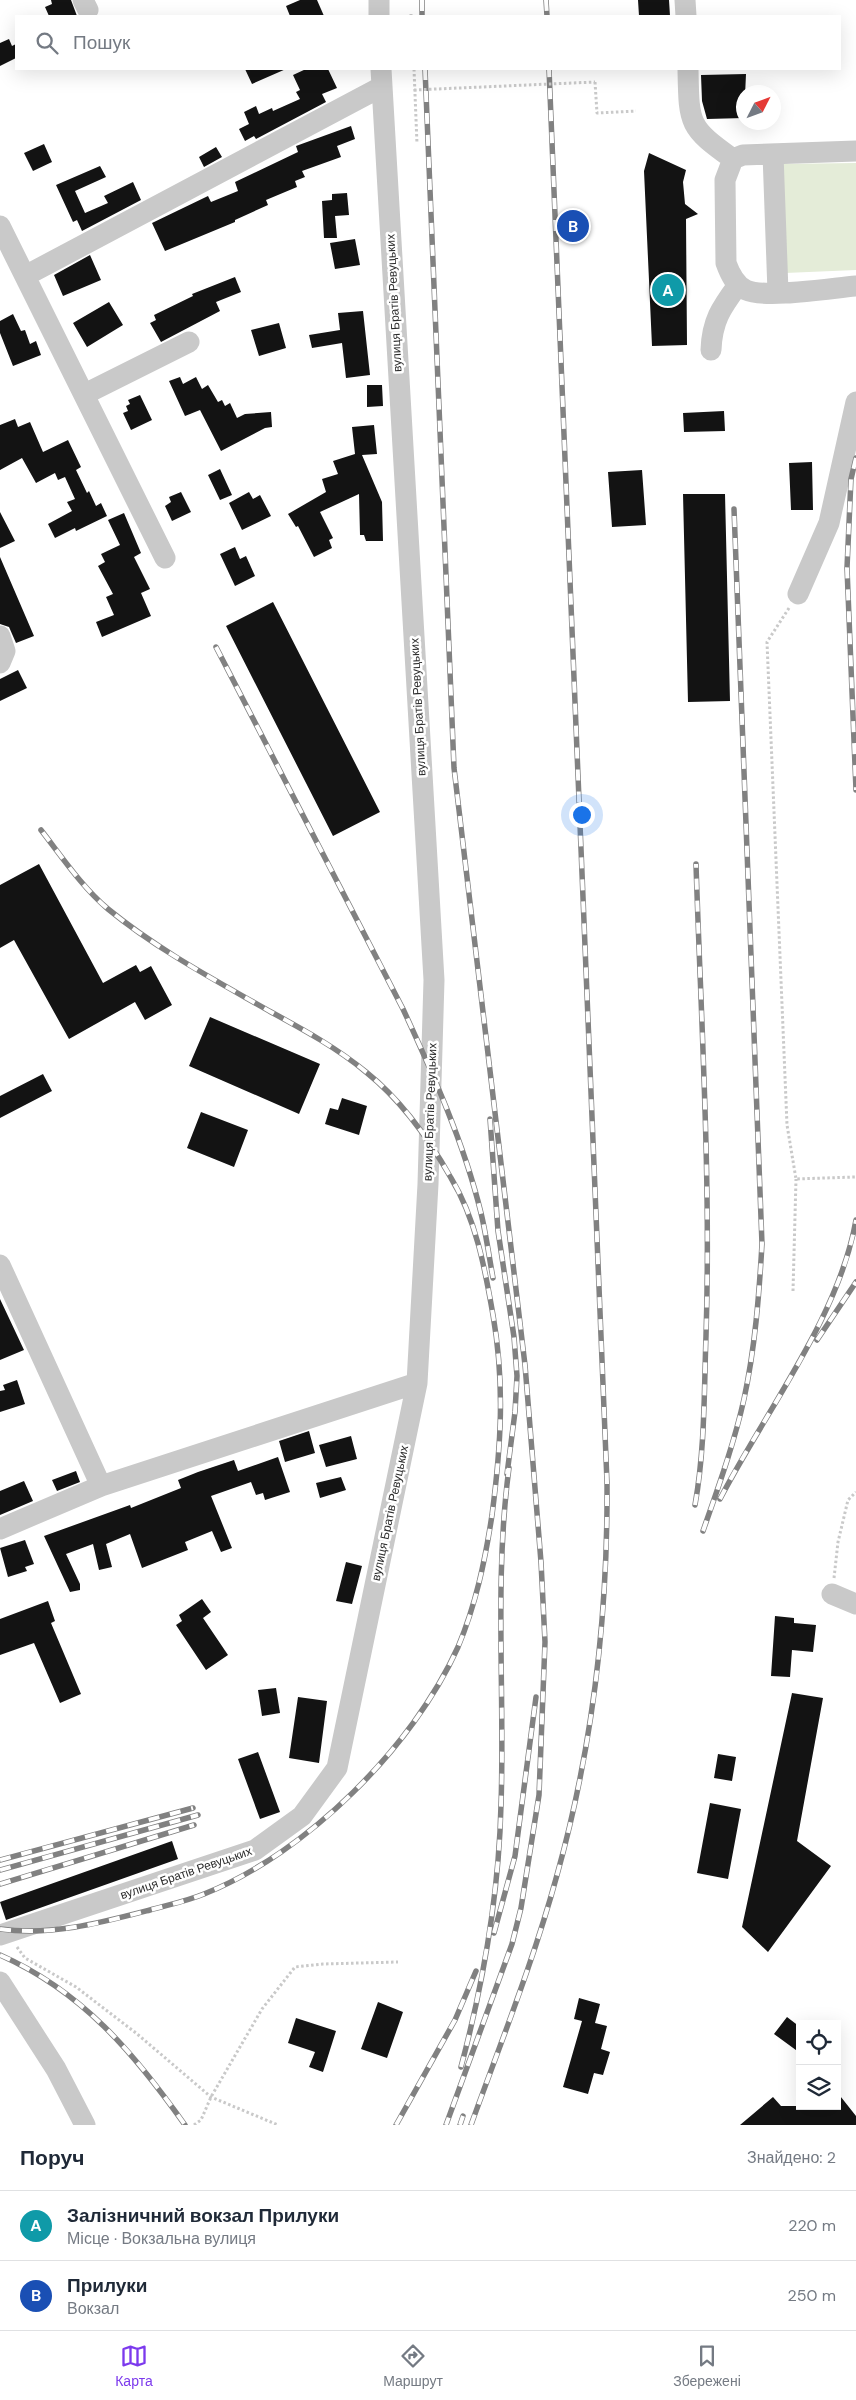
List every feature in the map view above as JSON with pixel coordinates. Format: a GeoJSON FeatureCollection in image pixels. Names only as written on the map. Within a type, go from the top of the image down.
{"type":"FeatureCollection","features":[{"type":"Feature","properties":{"kind":"street"},"geometry":{"type":"LineString","coordinates":[[379,0],[379,15]]}},
{"type":"Feature","properties":{"kind":"street"},"geometry":{"type":"LineString","coordinates":[[685,0],[686,15]]}},
{"type":"Feature","properties":{"kind":"street"},"geometry":{"type":"LineString","coordinates":[[688,70],[691,119],[695,128],[710,143],[733,159]]}},
{"type":"Feature","properties":{"kind":"street"},"geometry":{"type":"LineString","coordinates":[[26,276],[381,78]]}},
{"type":"Feature","properties":{"kind":"street","name":"вулиця Братів Ревуцьких"},"geometry":{"type":"LineString","coordinates":[[3,1934],[255,1850],[302,1816],[337,1768],[417,1383],[428,1184],[434,980],[381,78]]}},
{"type":"Feature","properties":{"kind":"street"},"geometry":{"type":"LineString","coordinates":[[856,151],[743,155],[733,159],[725,180],[726,263],[730,275],[738,285],[747,291],[778,292],[856,286]]}},
{"type":"Feature","properties":{"kind":"street"},"geometry":{"type":"LineString","coordinates":[[773,154],[778,292]]}},
{"type":"Feature","properties":{"kind":"street"},"geometry":{"type":"LineString","coordinates":[[0,226],[165,558]]}},
{"type":"Feature","properties":{"kind":"street"},"geometry":{"type":"LineString","coordinates":[[711,350],[711,332],[719,311],[738,285]]}},
{"type":"Feature","properties":{"kind":"street"},"geometry":{"type":"LineString","coordinates":[[85,394],[189,342]]}},
{"type":"Feature","properties":{"kind":"street"},"geometry":{"type":"LineString","coordinates":[[798,594],[828,523],[856,402]]}},
{"type":"Feature","properties":{"kind":"street"},"geometry":{"type":"LineString","coordinates":[[0,636],[5,651],[0,663]]}},
{"type":"Feature","properties":{"kind":"street"},"geometry":{"type":"LineString","coordinates":[[0,1265],[101,1486]]}},
{"type":"Feature","properties":{"kind":"street"},"geometry":{"type":"LineString","coordinates":[[0,1529],[101,1486],[417,1383]]}},
{"type":"Feature","properties":{"kind":"street"},"geometry":{"type":"LineString","coordinates":[[832,1594],[856,1604]]}},
{"type":"Feature","properties":{"kind":"street"},"geometry":{"type":"LineString","coordinates":[[0,1982],[56,2069],[85,2125]]}},
{"type":"Feature","properties":{"kind":"path"},"geometry":{"type":"LineString","coordinates":[[414,70],[417,144]]}},
{"type":"Feature","properties":{"kind":"path"},"geometry":{"type":"LineString","coordinates":[[414,90],[595,82],[597,113],[636,112]]}},
{"type":"Feature","properties":{"kind":"path"},"geometry":{"type":"LineString","coordinates":[[793,1291],[796,1179],[787,1126],[767,642],[798,594]]}},
{"type":"Feature","properties":{"kind":"path"},"geometry":{"type":"LineString","coordinates":[[796,1179],[856,1176]]}},
{"type":"Feature","properties":{"kind":"path"},"geometry":{"type":"LineString","coordinates":[[832,1594],[838,1542],[848,1500],[856,1492]]}},
{"type":"Feature","properties":{"kind":"path"},"geometry":{"type":"LineString","coordinates":[[3,1934],[25,1958],[76,1987],[136,2033],[212,2097],[278,2125]]}},
{"type":"Feature","properties":{"kind":"path"},"geometry":{"type":"LineString","coordinates":[[194,2125],[201,2120],[262,2009],[295,1967],[323,1964],[398,1962]]}},
{"type":"Feature","properties":{"kind":"green space"},"geometry":{"type":"Polygon","coordinates":[[[856,163],[856,270],[785,273],[781,164],[856,163]]]}},
{"type":"Feature","properties":{"kind":"building"},"geometry":{"type":"Polygon","coordinates":[[[51,0],[71,0],[77,15],[49,15],[45,7],[52,4],[51,0]]]}},
{"type":"Feature","properties":{"kind":"building"},"geometry":{"type":"Polygon","coordinates":[[[300,0],[317,0],[324,15],[290,15],[286,6],[300,0]]]}},
{"type":"Feature","properties":{"kind":"building"},"geometry":{"type":"Polygon","coordinates":[[[638,0],[669,0],[670,15],[639,15],[638,0]]]}},
{"type":"Feature","properties":{"kind":"building"},"geometry":{"type":"Polygon","coordinates":[[[9,39],[12,46],[15,44],[15,58],[0,66],[0,43],[9,39]]]}},
{"type":"Feature","properties":{"kind":"building"},"geometry":{"type":"Polygon","coordinates":[[[245,70],[284,70],[252,84],[245,70]]]}},
{"type":"Feature","properties":{"kind":"building"},"geometry":{"type":"Polygon","coordinates":[[[304,70],[328,70],[337,88],[322,94],[326,102],[256,139],[254,136],[245,141],[239,129],[249,124],[244,112],[256,106],[259,114],[272,108],[273,111],[300,99],[296,92],[300,90],[293,75],[304,70]]]}},
{"type":"Feature","properties":{"kind":"building"},"geometry":{"type":"Polygon","coordinates":[[[746,74],[746,85],[736,85],[736,118],[707,119],[702,101],[701,75],[746,74]]]}},
{"type":"Feature","properties":{"kind":"building"},"geometry":{"type":"Polygon","coordinates":[[[351,126],[355,139],[337,146],[341,157],[302,171],[305,177],[295,181],[297,187],[266,200],[268,205],[235,220],[235,222],[165,251],[152,223],[208,196],[211,202],[238,191],[235,182],[298,152],[296,146],[351,126]]]}},
{"type":"Feature","properties":{"kind":"building"},"geometry":{"type":"Polygon","coordinates":[[[44,144],[52,162],[33,171],[24,153],[44,144]]]}},
{"type":"Feature","properties":{"kind":"building"},"geometry":{"type":"Polygon","coordinates":[[[216,147],[222,157],[204,167],[199,157],[216,147]]]}},
{"type":"Feature","properties":{"kind":"building"},"geometry":{"type":"Polygon","coordinates":[[[649,153],[686,170],[683,182],[685,204],[698,214],[686,219],[687,345],[652,346],[644,171],[649,153]]]}},
{"type":"Feature","properties":{"kind":"building"},"geometry":{"type":"Polygon","coordinates":[[[100,166],[106,177],[75,191],[85,213],[108,203],[104,196],[133,182],[141,200],[82,231],[77,220],[73,222],[56,185],[100,166]]]}},
{"type":"Feature","properties":{"kind":"building"},"geometry":{"type":"Polygon","coordinates":[[[347,193],[349,215],[335,216],[337,238],[324,238],[322,201],[332,200],[332,194],[347,193]]]}},
{"type":"Feature","properties":{"kind":"building"},"geometry":{"type":"Polygon","coordinates":[[[355,239],[360,265],[335,269],[330,243],[355,239]]]}},
{"type":"Feature","properties":{"kind":"building"},"geometry":{"type":"Polygon","coordinates":[[[90,255],[101,280],[63,296],[54,275],[90,255]]]}},
{"type":"Feature","properties":{"kind":"building"},"geometry":{"type":"Polygon","coordinates":[[[235,277],[241,292],[216,302],[220,311],[161,342],[150,323],[156,320],[154,315],[193,296],[192,294],[235,277]]]}},
{"type":"Feature","properties":{"kind":"building"},"geometry":{"type":"Polygon","coordinates":[[[109,302],[123,325],[87,347],[73,323],[109,302]]]}},
{"type":"Feature","properties":{"kind":"building"},"geometry":{"type":"Polygon","coordinates":[[[363,311],[370,375],[346,378],[342,343],[312,348],[309,335],[340,330],[338,313],[363,311]]]}},
{"type":"Feature","properties":{"kind":"building"},"geometry":{"type":"Polygon","coordinates":[[[13,314],[21,331],[25,330],[30,344],[36,341],[41,355],[13,366],[0,333],[0,321],[13,314]]]}},
{"type":"Feature","properties":{"kind":"building"},"geometry":{"type":"Polygon","coordinates":[[[279,323],[286,348],[259,356],[251,330],[279,323]]]}},
{"type":"Feature","properties":{"kind":"building"},"geometry":{"type":"Polygon","coordinates":[[[180,377],[183,384],[196,377],[202,389],[208,385],[218,402],[222,400],[225,406],[230,403],[237,418],[245,414],[271,412],[272,427],[265,428],[221,451],[200,410],[185,416],[169,381],[180,377]]]}},
{"type":"Feature","properties":{"kind":"building"},"geometry":{"type":"Polygon","coordinates":[[[367,385],[382,385],[383,406],[367,407],[367,385]]]}},
{"type":"Feature","properties":{"kind":"building"},"geometry":{"type":"Polygon","coordinates":[[[140,395],[152,420],[131,430],[123,413],[128,411],[126,406],[130,404],[128,400],[140,395]]]}},
{"type":"Feature","properties":{"kind":"building"},"geometry":{"type":"Polygon","coordinates":[[[724,411],[725,431],[684,432],[683,413],[724,411]]]}},
{"type":"Feature","properties":{"kind":"building"},"geometry":{"type":"Polygon","coordinates":[[[15,419],[18,427],[30,422],[43,452],[68,440],[81,467],[76,470],[87,493],[89,491],[96,506],[101,503],[107,516],[76,531],[75,528],[55,538],[48,524],[72,511],[67,502],[75,499],[65,477],[58,480],[55,473],[36,483],[22,458],[0,470],[0,425],[15,419]]]}},
{"type":"Feature","properties":{"kind":"building"},"geometry":{"type":"Polygon","coordinates":[[[374,425],[377,454],[362,455],[382,502],[383,541],[366,541],[364,535],[360,535],[359,494],[320,512],[333,538],[329,540],[332,548],[314,557],[298,526],[296,527],[288,514],[326,492],[322,479],[338,474],[333,461],[355,454],[352,427],[374,425]]]}},
{"type":"Feature","properties":{"kind":"building"},"geometry":{"type":"Polygon","coordinates":[[[812,462],[813,510],[791,510],[789,463],[812,462]]]}},
{"type":"Feature","properties":{"kind":"building"},"geometry":{"type":"Polygon","coordinates":[[[220,469],[232,495],[220,500],[208,475],[220,469]]]}},
{"type":"Feature","properties":{"kind":"building"},"geometry":{"type":"Polygon","coordinates":[[[642,470],[646,525],[612,527],[608,472],[642,470]]]}},
{"type":"Feature","properties":{"kind":"building"},"geometry":{"type":"Polygon","coordinates":[[[181,492],[191,512],[172,521],[165,506],[171,502],[169,497],[181,492]]]}},
{"type":"Feature","properties":{"kind":"building"},"geometry":{"type":"Polygon","coordinates":[[[249,492],[253,499],[260,495],[271,516],[242,530],[229,503],[249,492]]]}},
{"type":"Feature","properties":{"kind":"building"},"geometry":{"type":"Polygon","coordinates":[[[683,494],[725,494],[730,701],[688,702],[683,494]]]}},
{"type":"Feature","properties":{"kind":"building"},"geometry":{"type":"Polygon","coordinates":[[[0,512],[15,541],[0,548],[0,512]]]}},
{"type":"Feature","properties":{"kind":"building"},"geometry":{"type":"Polygon","coordinates":[[[124,513],[141,553],[134,557],[150,589],[141,593],[151,616],[102,637],[96,622],[114,615],[106,597],[113,594],[98,566],[105,562],[101,554],[120,545],[108,520],[124,513]]]}},
{"type":"Feature","properties":{"kind":"building"},"geometry":{"type":"Polygon","coordinates":[[[235,547],[240,559],[246,556],[255,576],[235,586],[220,554],[235,547]]]}},
{"type":"Feature","properties":{"kind":"building"},"geometry":{"type":"Polygon","coordinates":[[[0,557],[34,636],[16,643],[9,627],[0,624],[0,557]]]}},
{"type":"Feature","properties":{"kind":"building"},"geometry":{"type":"Polygon","coordinates":[[[273,602],[380,812],[333,836],[226,626],[273,602]]]}},
{"type":"Feature","properties":{"kind":"building"},"geometry":{"type":"Polygon","coordinates":[[[18,670],[27,688],[0,701],[0,679],[18,670]]]}},
{"type":"Feature","properties":{"kind":"building"},"geometry":{"type":"Polygon","coordinates":[[[39,864],[103,983],[136,965],[140,972],[151,966],[172,1005],[145,1020],[135,1002],[69,1039],[14,940],[0,948],[0,885],[39,864]]]}},
{"type":"Feature","properties":{"kind":"building"},"geometry":{"type":"Polygon","coordinates":[[[210,1017],[320,1064],[299,1114],[189,1066],[210,1017]]]}},
{"type":"Feature","properties":{"kind":"building"},"geometry":{"type":"Polygon","coordinates":[[[43,1074],[52,1091],[0,1118],[0,1096],[43,1074]]]}},
{"type":"Feature","properties":{"kind":"building"},"geometry":{"type":"Polygon","coordinates":[[[342,1098],[367,1106],[359,1135],[325,1124],[330,1108],[338,1110],[342,1098]]]}},
{"type":"Feature","properties":{"kind":"building"},"geometry":{"type":"Polygon","coordinates":[[[201,1112],[248,1130],[234,1167],[187,1148],[201,1112]]]}},
{"type":"Feature","properties":{"kind":"building"},"geometry":{"type":"Polygon","coordinates":[[[0,1299],[24,1350],[0,1360],[0,1299]]]}},
{"type":"Feature","properties":{"kind":"building"},"geometry":{"type":"Polygon","coordinates":[[[17,1380],[25,1404],[0,1412],[0,1391],[5,1390],[3,1385],[17,1380]]]}},
{"type":"Feature","properties":{"kind":"building"},"geometry":{"type":"Polygon","coordinates":[[[309,1431],[315,1453],[285,1462],[279,1441],[309,1431]]]}},
{"type":"Feature","properties":{"kind":"building"},"geometry":{"type":"Polygon","coordinates":[[[351,1436],[357,1459],[326,1467],[319,1445],[351,1436]]]}},
{"type":"Feature","properties":{"kind":"building"},"geometry":{"type":"Polygon","coordinates":[[[278,1457],[290,1492],[265,1500],[263,1493],[256,1495],[251,1482],[211,1496],[232,1548],[221,1552],[212,1531],[185,1542],[188,1550],[142,1568],[130,1534],[106,1544],[112,1567],[99,1570],[93,1544],[66,1554],[80,1584],[80,1590],[70,1592],[44,1536],[130,1505],[131,1508],[181,1488],[178,1480],[198,1472],[234,1460],[238,1471],[278,1457]]]}},
{"type":"Feature","properties":{"kind":"building"},"geometry":{"type":"Polygon","coordinates":[[[76,1471],[80,1482],[57,1491],[52,1480],[76,1471]]]}},
{"type":"Feature","properties":{"kind":"building"},"geometry":{"type":"Polygon","coordinates":[[[341,1477],[346,1490],[320,1498],[316,1483],[341,1477]]]}},
{"type":"Feature","properties":{"kind":"building"},"geometry":{"type":"Polygon","coordinates":[[[24,1481],[33,1501],[0,1515],[0,1491],[24,1481]]]}},
{"type":"Feature","properties":{"kind":"building"},"geometry":{"type":"Polygon","coordinates":[[[25,1540],[34,1564],[25,1567],[27,1571],[8,1577],[0,1548],[25,1540]]]}},
{"type":"Feature","properties":{"kind":"building"},"geometry":{"type":"Polygon","coordinates":[[[346,1562],[362,1566],[352,1604],[336,1601],[346,1562]]]}},
{"type":"Feature","properties":{"kind":"building"},"geometry":{"type":"Polygon","coordinates":[[[202,1599],[211,1612],[203,1618],[228,1655],[206,1670],[176,1625],[182,1621],[179,1615],[202,1599]]]}},
{"type":"Feature","properties":{"kind":"building"},"geometry":{"type":"Polygon","coordinates":[[[48,1601],[55,1621],[51,1623],[81,1694],[60,1703],[34,1643],[0,1655],[0,1619],[48,1601]]]}},
{"type":"Feature","properties":{"kind":"building"},"geometry":{"type":"Polygon","coordinates":[[[775,1616],[794,1618],[794,1623],[816,1625],[813,1652],[792,1650],[790,1677],[771,1676],[775,1616]]]}},
{"type":"Feature","properties":{"kind":"building"},"geometry":{"type":"Polygon","coordinates":[[[276,1688],[280,1713],[262,1716],[258,1690],[276,1688]]]}},
{"type":"Feature","properties":{"kind":"building"},"geometry":{"type":"Polygon","coordinates":[[[792,1693],[823,1698],[797,1841],[831,1866],[768,1952],[742,1927],[792,1693]]]}},
{"type":"Feature","properties":{"kind":"building"},"geometry":{"type":"Polygon","coordinates":[[[298,1697],[327,1701],[319,1763],[289,1758],[298,1697]]]}},
{"type":"Feature","properties":{"kind":"building"},"geometry":{"type":"Polygon","coordinates":[[[258,1752],[280,1812],[260,1819],[238,1759],[258,1752]]]}},
{"type":"Feature","properties":{"kind":"building"},"geometry":{"type":"Polygon","coordinates":[[[718,1754],[736,1757],[732,1781],[714,1778],[718,1754]]]}},
{"type":"Feature","properties":{"kind":"building"},"geometry":{"type":"Polygon","coordinates":[[[710,1803],[741,1809],[728,1879],[697,1873],[710,1803]]]}},
{"type":"Feature","properties":{"kind":"building"},"geometry":{"type":"Polygon","coordinates":[[[172,1841],[178,1859],[6,1920],[0,1902],[172,1841]]]}},
{"type":"Feature","properties":{"kind":"building"},"geometry":{"type":"Polygon","coordinates":[[[579,1998],[600,2004],[595,2023],[607,2026],[601,2049],[610,2052],[603,2075],[594,2073],[588,2094],[563,2087],[582,2021],[574,2019],[579,1998]]]}},
{"type":"Feature","properties":{"kind":"building"},"geometry":{"type":"Polygon","coordinates":[[[378,2002],[403,2012],[387,2058],[361,2049],[378,2002]]]}},
{"type":"Feature","properties":{"kind":"building"},"geometry":{"type":"Polygon","coordinates":[[[787,2017],[796,2024],[796,2050],[774,2034],[787,2017]]]}},
{"type":"Feature","properties":{"kind":"building"},"geometry":{"type":"Polygon","coordinates":[[[296,2018],[336,2031],[323,2072],[309,2067],[315,2052],[288,2043],[296,2018]]]}},
{"type":"Feature","properties":{"kind":"building"},"geometry":{"type":"Polygon","coordinates":[[[773,2097],[781,2106],[796,2106],[796,2110],[841,2110],[841,2097],[856,2116],[856,2125],[740,2125],[773,2097]]]}},
{"type":"Feature","properties":{"kind":"railway"},"geometry":{"type":"LineString","coordinates":[[422,0],[422,15]]}},
{"type":"Feature","properties":{"kind":"railway"},"geometry":{"type":"LineString","coordinates":[[546,0],[547,15]]}},
{"type":"Feature","properties":{"kind":"railway"},"geometry":{"type":"LineString","coordinates":[[425,70],[454,768],[525,1365],[541,1562],[545,1642],[539,1795],[521,1908],[512,1944],[446,2125]]}},
{"type":"Feature","properties":{"kind":"railway"},"geometry":{"type":"LineString","coordinates":[[471,2125],[538,1938],[570,1827],[589,1729],[596,1680],[605,1581],[607,1532],[607,1482],[549,70]]}},
{"type":"Feature","properties":{"kind":"railway"},"geometry":{"type":"LineString","coordinates":[[856,458],[851,479],[847,568],[856,790]]}},
{"type":"Feature","properties":{"kind":"railway"},"geometry":{"type":"LineString","coordinates":[[703,1531],[731,1449],[744,1399],[756,1322],[762,1244],[734,509]]}},
{"type":"Feature","properties":{"kind":"railway"},"geometry":{"type":"LineString","coordinates":[[216,647],[403,1009],[425,1058],[447,1109],[466,1161],[483,1221],[493,1278]]}},
{"type":"Feature","properties":{"kind":"railway"},"geometry":{"type":"LineString","coordinates":[[0,1929],[38,1931],[94,1924],[204,1894],[243,1876],[281,1852],[318,1824],[353,1793],[414,1722],[438,1685],[458,1647],[470,1615],[483,1566],[498,1464],[500,1415],[497,1341],[487,1280],[473,1227],[460,1194],[433,1149],[413,1121],[379,1083],[344,1055],[187,964],[127,924],[108,909],[81,881],[41,830]]}},
{"type":"Feature","properties":{"kind":"railway"},"geometry":{"type":"LineString","coordinates":[[695,1505],[701,1463],[704,1420],[707,1277],[705,1100],[696,864]]}},
{"type":"Feature","properties":{"kind":"railway"},"geometry":{"type":"LineString","coordinates":[[490,1119],[498,1231],[514,1337],[517,1376],[515,1412],[507,1474]]}},
{"type":"Feature","properties":{"kind":"railway"},"geometry":{"type":"LineString","coordinates":[[720,1499],[799,1363],[817,1328],[834,1292],[847,1256],[856,1220]]}},
{"type":"Feature","properties":{"kind":"railway"},"geometry":{"type":"LineString","coordinates":[[817,1340],[856,1282]]}},
{"type":"Feature","properties":{"kind":"railway"},"geometry":{"type":"LineString","coordinates":[[461,2067],[483,1970],[500,1838],[502,1552],[509,1468]]}},
{"type":"Feature","properties":{"kind":"railway"},"geometry":{"type":"LineString","coordinates":[[494,1933],[515,1856],[536,1697]]}},
{"type":"Feature","properties":{"kind":"railway"},"geometry":{"type":"LineString","coordinates":[[0,1860],[193,1808]]}},
{"type":"Feature","properties":{"kind":"railway"},"geometry":{"type":"LineString","coordinates":[[0,1870],[198,1815]]}},
{"type":"Feature","properties":{"kind":"railway"},"geometry":{"type":"LineString","coordinates":[[0,1884],[194,1825]]}},
{"type":"Feature","properties":{"kind":"railway"},"geometry":{"type":"LineString","coordinates":[[0,1955],[56,1987],[104,2026],[146,2073],[185,2125]]}},
{"type":"Feature","properties":{"kind":"railway"},"geometry":{"type":"LineString","coordinates":[[396,2125],[455,2020],[476,1971]]}},
{"type":"Feature","properties":{"kind":"railway"},"geometry":{"type":"LineString","coordinates":[[460,2125],[463,2116]]}},
{"type":"Feature","properties":{"kind":"place","name":"Прилуки"},"geometry":{"type":"Point","coordinates":[573,226]}},
{"type":"Feature","properties":{"kind":"place","name":"Залізничний вокзал Прилуки"},"geometry":{"type":"Point","coordinates":[668,290]}}]}
